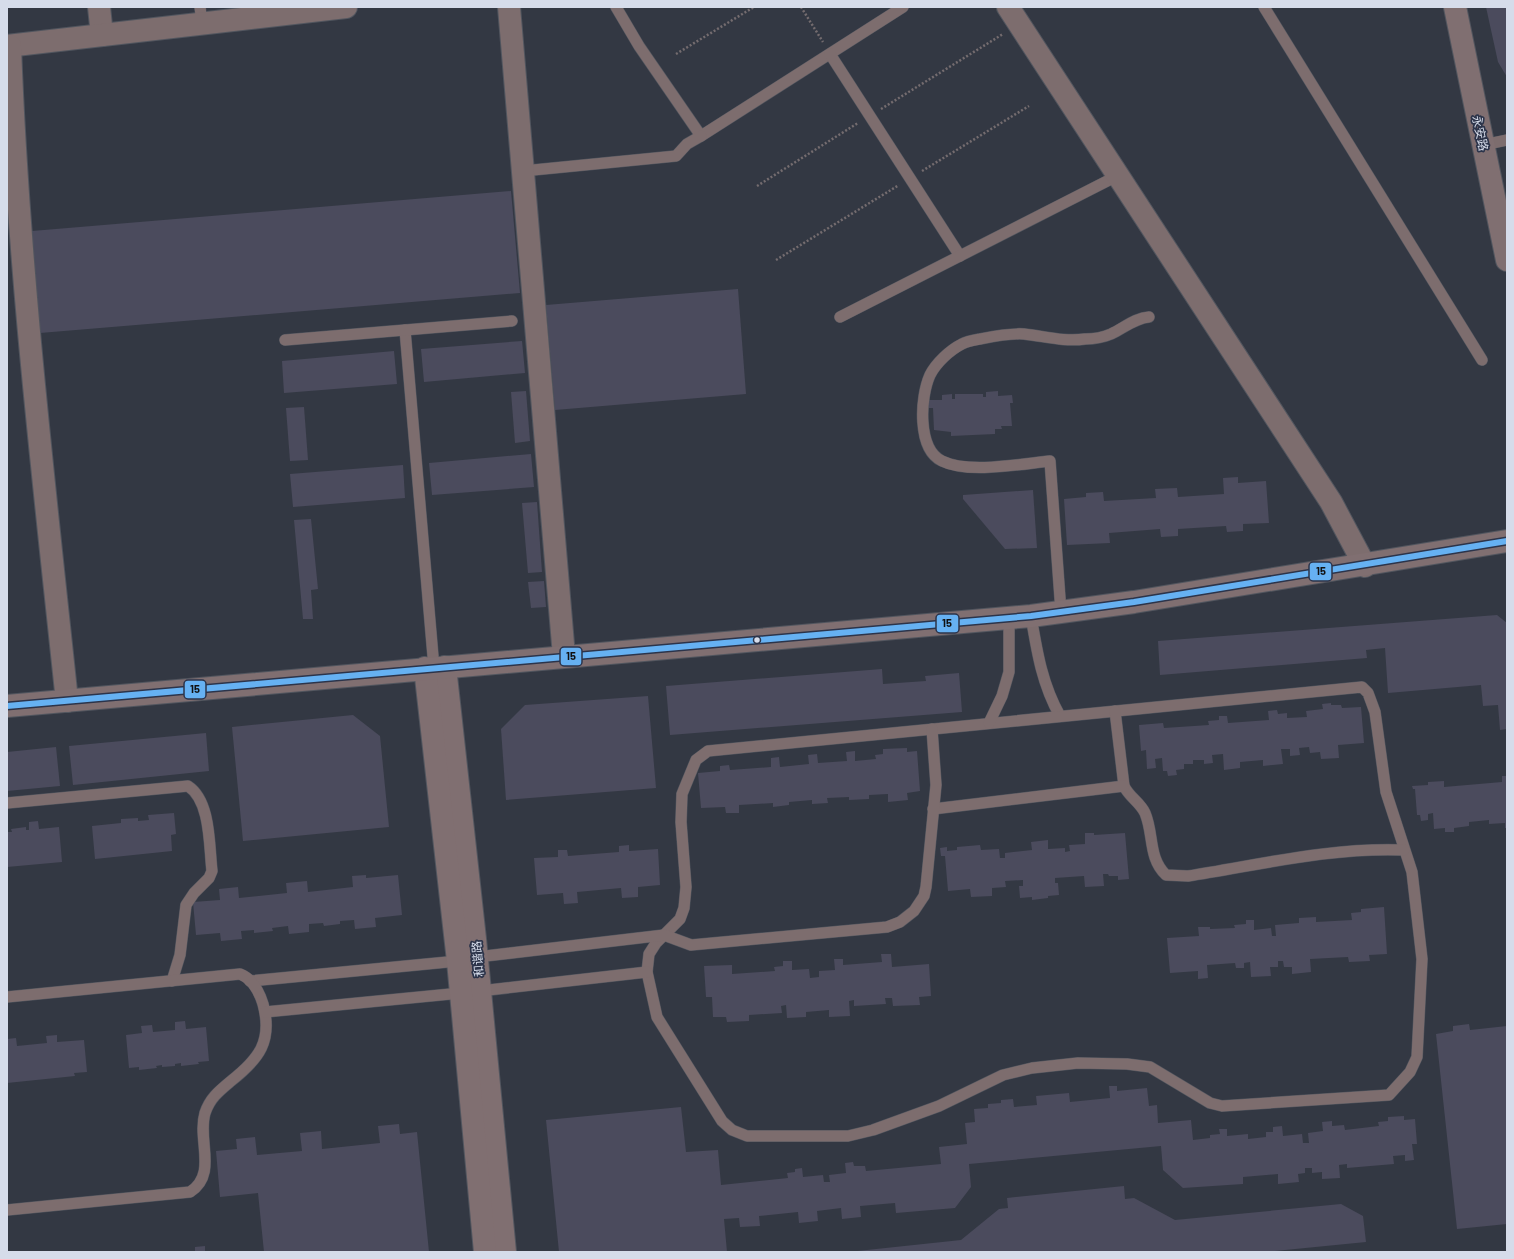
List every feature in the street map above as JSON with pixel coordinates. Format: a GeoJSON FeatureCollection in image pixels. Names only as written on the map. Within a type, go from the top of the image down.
{"type":"FeatureCollection","features":[{"type":"Feature","properties":{"kind":"street"},"geometry":{"type":"LineString","coordinates":[[99,7],[102,35]]}},
{"type":"Feature","properties":{"kind":"street"},"geometry":{"type":"LineString","coordinates":[[67,701],[28,326],[9,46],[102,35],[201,15],[346,7]]}},
{"type":"Feature","properties":{"kind":"street"},"geometry":{"type":"LineString","coordinates":[[508,7],[564,656]]}},
{"type":"Feature","properties":{"kind":"street"},"geometry":{"type":"LineString","coordinates":[[1008,7],[1331,502],[1366,566]]}},
{"type":"Feature","properties":{"kind":"street","name":"永安路"},"geometry":{"type":"LineString","coordinates":[[1455,7],[1507,260]]}},
{"type":"Feature","properties":{"kind":"street"},"geometry":{"type":"LineString","coordinates":[[7,706],[1030,616],[1134,602],[1366,566],[1507,541]]}},
{"type":"Feature","properties":{"kind":"street","name":"和谐路"},"geometry":{"type":"LineString","coordinates":[[434,668],[470,992],[485,1252]]}},
{"type":"Feature","properties":{"kind":"street","name":"和谐路"},"geometry":{"type":"LineString","coordinates":[[470,992],[504,1252]]}},
{"type":"Feature","properties":{"kind":"lane"},"geometry":{"type":"LineString","coordinates":[[616,7],[639,46],[701,136]]}},
{"type":"Feature","properties":{"kind":"lane"},"geometry":{"type":"LineString","coordinates":[[523,170],[676,156],[687,144],[903,7]]}},
{"type":"Feature","properties":{"kind":"lane"},"geometry":{"type":"LineString","coordinates":[[1264,7],[1482,360]]}},
{"type":"Feature","properties":{"kind":"lane"},"geometry":{"type":"LineString","coordinates":[[830,54],[960,256]]}},
{"type":"Feature","properties":{"kind":"lane"},"geometry":{"type":"LineString","coordinates":[[1484,145],[1507,140]]}},
{"type":"Feature","properties":{"kind":"lane"},"geometry":{"type":"LineString","coordinates":[[840,317],[1118,176]]}},
{"type":"Feature","properties":{"kind":"lane"},"geometry":{"type":"LineString","coordinates":[[1061,612],[1050,461],[977,468],[959,467],[942,462],[935,457],[930,450],[922,425],[927,381],[936,366],[962,343],[1006,334],[1023,334],[1067,340],[1084,340],[1110,335],[1141,318],[1150,317]]}},
{"type":"Feature","properties":{"kind":"lane"},"geometry":{"type":"LineString","coordinates":[[285,340],[512,321]]}},
{"type":"Feature","properties":{"kind":"lane"},"geometry":{"type":"LineString","coordinates":[[406,330],[434,668]]}},
{"type":"Feature","properties":{"kind":"lane"},"geometry":{"type":"LineString","coordinates":[[1030,616],[1040,670],[1051,699],[1060,716]]}},
{"type":"Feature","properties":{"kind":"lane"},"geometry":{"type":"LineString","coordinates":[[989,723],[1002,696],[1009,672],[1009,618]]}},
{"type":"Feature","properties":{"kind":"lane"},"geometry":{"type":"LineString","coordinates":[[1362,687],[1368,693],[1375,712],[1386,792],[1412,872],[1422,959],[1420,1028],[1416,1062],[1406,1077],[1389,1095],[1222,1106],[1214,1105],[1150,1067],[1127,1064],[1078,1063],[1032,1068],[1003,1075],[939,1106],[873,1130],[848,1136],[765,1137],[747,1136],[732,1130],[722,1121],[657,1017],[647,972],[649,954],[664,935],[680,919],[684,908],[686,888],[681,803],[685,785],[696,760],[708,751],[1060,716],[1362,687]]}},
{"type":"Feature","properties":{"kind":"lane"},"geometry":{"type":"LineString","coordinates":[[1115,711],[1124,786],[1127,793],[1137,802],[1145,813],[1154,856],[1159,869],[1166,875],[1188,876],[1345,851],[1372,849],[1404,850]]}},
{"type":"Feature","properties":{"kind":"lane"},"geometry":{"type":"LineString","coordinates":[[250,981],[467,959],[664,935],[691,945],[887,927],[900,922],[914,911],[924,896],[936,785],[932,729]]}},
{"type":"Feature","properties":{"kind":"lane"},"geometry":{"type":"LineString","coordinates":[[7,804],[188,786],[191,788],[201,799],[205,813],[212,871],[209,878],[194,893],[186,905],[183,919],[180,955],[172,981]]}},
{"type":"Feature","properties":{"kind":"lane"},"geometry":{"type":"LineString","coordinates":[[933,809],[1124,786]]}},
{"type":"Feature","properties":{"kind":"lane"},"geometry":{"type":"LineString","coordinates":[[265,1012],[470,992],[647,972]]}},
{"type":"Feature","properties":{"kind":"lane"},"geometry":{"type":"LineString","coordinates":[[7,997],[240,974],[255,985],[265,1012],[267,1027],[259,1055],[220,1089],[210,1100],[202,1127],[206,1168],[197,1188],[190,1192],[7,1210]]}},
{"type":"Feature","properties":{"kind":"path"},"geometry":{"type":"LineString","coordinates":[[676,54],[754,7]]}},
{"type":"Feature","properties":{"kind":"path"},"geometry":{"type":"LineString","coordinates":[[801,7],[830,54]]}},
{"type":"Feature","properties":{"kind":"path"},"geometry":{"type":"LineString","coordinates":[[757,186],[988,43],[1020,26]]}},
{"type":"Feature","properties":{"kind":"building"},"geometry":{"type":"Polygon","coordinates":[[[1486,7],[1507,7],[1507,77],[1498,62],[1486,7]]]}},
{"type":"Feature","properties":{"kind":"building"},"geometry":{"type":"Polygon","coordinates":[[[511,191],[520,293],[40,333],[32,231],[511,191]]]}},
{"type":"Feature","properties":{"kind":"building"},"geometry":{"type":"Polygon","coordinates":[[[738,289],[746,394],[555,410],[546,305],[738,289]]]}},
{"type":"Feature","properties":{"kind":"building"},"geometry":{"type":"Polygon","coordinates":[[[522,341],[525,373],[424,382],[421,349],[522,341]]]}},
{"type":"Feature","properties":{"kind":"building"},"geometry":{"type":"Polygon","coordinates":[[[394,351],[397,384],[284,393],[282,361],[394,351]]]}},
{"type":"Feature","properties":{"kind":"building"},"geometry":{"type":"Polygon","coordinates":[[[526,391],[530,441],[515,443],[511,392],[526,391]]]}},
{"type":"Feature","properties":{"kind":"building"},"geometry":{"type":"Polygon","coordinates":[[[998,391],[998,396],[1012,395],[1013,403],[1010,403],[1012,426],[1001,426],[1002,429],[995,429],[995,434],[951,436],[951,432],[934,430],[933,408],[928,408],[928,400],[942,400],[942,395],[952,394],[952,399],[955,399],[955,394],[983,394],[983,397],[986,397],[986,392],[998,391]]]}},
{"type":"Feature","properties":{"kind":"building"},"geometry":{"type":"Polygon","coordinates":[[[304,407],[308,460],[290,461],[286,408],[304,407]]]}},
{"type":"Feature","properties":{"kind":"building"},"geometry":{"type":"Polygon","coordinates":[[[531,454],[534,487],[432,495],[429,463],[531,454]]]}},
{"type":"Feature","properties":{"kind":"building"},"geometry":{"type":"Polygon","coordinates":[[[403,465],[405,498],[293,507],[290,474],[403,465]]]}},
{"type":"Feature","properties":{"kind":"building"},"geometry":{"type":"Polygon","coordinates":[[[1238,477],[1238,483],[1266,481],[1269,523],[1243,524],[1243,531],[1227,532],[1226,526],[1178,529],[1178,536],[1161,537],[1160,529],[1109,533],[1110,543],[1067,545],[1064,499],[1086,497],[1086,493],[1103,492],[1104,501],[1156,498],[1155,489],[1177,488],[1178,497],[1224,494],[1223,478],[1238,477]]]}},
{"type":"Feature","properties":{"kind":"building"},"geometry":{"type":"Polygon","coordinates":[[[1033,490],[1037,548],[1005,549],[963,499],[963,495],[1033,490]]]}},
{"type":"Feature","properties":{"kind":"building"},"geometry":{"type":"Polygon","coordinates":[[[537,502],[542,572],[528,573],[522,503],[537,502]]]}},
{"type":"Feature","properties":{"kind":"building"},"geometry":{"type":"Polygon","coordinates":[[[311,519],[318,589],[311,590],[313,619],[303,619],[294,520],[311,519]]]}},
{"type":"Feature","properties":{"kind":"building"},"geometry":{"type":"Polygon","coordinates":[[[544,581],[546,607],[531,608],[528,582],[544,581]]]}},
{"type":"Feature","properties":{"kind":"building"},"geometry":{"type":"Polygon","coordinates":[[[1497,615],[1507,623],[1507,729],[1500,730],[1498,705],[1483,706],[1481,685],[1388,693],[1385,648],[1366,650],[1367,658],[1160,675],[1158,641],[1497,615]]]}},
{"type":"Feature","properties":{"kind":"building"},"geometry":{"type":"Polygon","coordinates":[[[882,669],[883,684],[926,681],[925,676],[959,673],[962,712],[670,735],[666,686],[882,669]]]}},
{"type":"Feature","properties":{"kind":"building"},"geometry":{"type":"Polygon","coordinates":[[[648,696],[656,788],[506,800],[501,729],[525,705],[648,696]]]}},
{"type":"Feature","properties":{"kind":"building"},"geometry":{"type":"Polygon","coordinates":[[[1331,703],[1331,705],[1341,705],[1342,708],[1361,707],[1364,743],[1338,745],[1339,758],[1321,759],[1320,752],[1310,753],[1309,747],[1299,748],[1300,755],[1290,756],[1290,749],[1281,749],[1283,764],[1263,766],[1263,760],[1240,762],[1240,768],[1224,770],[1223,754],[1212,755],[1213,763],[1204,764],[1204,760],[1193,760],[1193,764],[1184,764],[1184,769],[1176,770],[1177,775],[1168,776],[1167,771],[1163,771],[1162,758],[1155,759],[1156,768],[1147,769],[1146,750],[1141,751],[1139,725],[1163,723],[1164,728],[1209,725],[1208,721],[1219,720],[1219,716],[1227,716],[1228,723],[1269,720],[1268,711],[1277,710],[1278,714],[1287,713],[1287,718],[1307,717],[1306,711],[1323,709],[1322,704],[1331,703]]]}},
{"type":"Feature","properties":{"kind":"building"},"geometry":{"type":"Polygon","coordinates":[[[353,715],[380,736],[389,827],[243,841],[232,727],[353,715]]]}},
{"type":"Feature","properties":{"kind":"building"},"geometry":{"type":"Polygon","coordinates":[[[206,733],[209,771],[73,785],[69,746],[206,733]]]}},
{"type":"Feature","properties":{"kind":"building"},"geometry":{"type":"Polygon","coordinates":[[[56,747],[60,786],[7,791],[7,752],[56,747]]]}},
{"type":"Feature","properties":{"kind":"building"},"geometry":{"type":"Polygon","coordinates":[[[907,748],[907,752],[917,751],[920,791],[907,793],[908,800],[888,802],[888,794],[869,795],[869,799],[849,800],[849,797],[827,798],[828,803],[812,804],[812,800],[789,802],[789,805],[773,807],[773,803],[739,805],[739,813],[726,813],[725,807],[701,808],[698,773],[720,771],[720,766],[729,765],[730,770],[771,767],[771,758],[779,757],[780,767],[809,764],[808,755],[817,754],[818,763],[847,761],[846,752],[855,751],[855,761],[876,759],[875,755],[883,754],[883,749],[907,748]]]}},
{"type":"Feature","properties":{"kind":"building"},"geometry":{"type":"Polygon","coordinates":[[[1502,776],[1507,776],[1507,828],[1505,828],[1505,823],[1489,824],[1489,820],[1469,822],[1469,826],[1454,828],[1454,832],[1445,832],[1445,828],[1434,829],[1433,813],[1428,814],[1428,820],[1421,821],[1420,815],[1417,815],[1415,789],[1413,789],[1412,786],[1428,785],[1428,782],[1444,781],[1444,787],[1502,782],[1502,776]]]}},
{"type":"Feature","properties":{"kind":"building"},"geometry":{"type":"Polygon","coordinates":[[[174,813],[176,834],[171,835],[172,851],[95,859],[92,826],[121,823],[121,819],[138,818],[138,821],[149,820],[148,815],[174,813]]]}},
{"type":"Feature","properties":{"kind":"building"},"geometry":{"type":"Polygon","coordinates":[[[38,821],[39,829],[59,827],[62,862],[7,867],[7,832],[12,832],[11,829],[26,827],[26,830],[29,830],[29,822],[38,821]]]}},
{"type":"Feature","properties":{"kind":"building"},"geometry":{"type":"Polygon","coordinates":[[[1085,833],[1094,833],[1094,835],[1125,833],[1129,879],[1118,880],[1118,876],[1103,874],[1104,886],[1085,887],[1084,876],[1055,878],[1055,883],[1058,883],[1059,895],[1032,900],[1032,897],[1020,898],[1019,886],[1023,886],[1023,880],[1005,881],[1006,887],[992,888],[992,896],[971,897],[970,889],[948,891],[945,856],[941,856],[940,848],[947,847],[947,851],[957,850],[957,847],[980,845],[981,850],[999,849],[1000,858],[1005,858],[1005,853],[1032,850],[1031,842],[1048,840],[1048,849],[1065,848],[1065,852],[1070,851],[1069,845],[1085,844],[1085,833]]]}},
{"type":"Feature","properties":{"kind":"building"},"geometry":{"type":"Polygon","coordinates":[[[629,845],[629,851],[658,849],[660,885],[638,887],[638,897],[622,898],[621,888],[577,892],[578,903],[564,904],[563,893],[537,895],[534,858],[558,857],[558,850],[567,850],[568,856],[619,852],[619,846],[629,845]]]}},
{"type":"Feature","properties":{"kind":"building"},"geometry":{"type":"Polygon","coordinates":[[[366,875],[366,878],[398,875],[402,915],[375,918],[376,927],[355,929],[354,920],[340,921],[340,924],[324,926],[323,923],[309,924],[309,932],[289,934],[288,926],[272,928],[273,931],[254,933],[254,930],[241,931],[242,939],[221,941],[220,933],[196,935],[193,902],[220,900],[219,889],[238,887],[239,898],[287,893],[286,883],[307,881],[308,892],[353,887],[352,876],[366,875]]]}},
{"type":"Feature","properties":{"kind":"building"},"geometry":{"type":"Polygon","coordinates":[[[1384,907],[1387,954],[1369,955],[1370,961],[1349,962],[1348,957],[1310,959],[1311,972],[1292,974],[1292,967],[1284,967],[1283,961],[1278,961],[1278,967],[1270,967],[1271,976],[1251,977],[1250,962],[1244,963],[1244,968],[1236,968],[1235,963],[1207,965],[1208,978],[1198,979],[1198,971],[1170,973],[1167,938],[1199,936],[1198,927],[1210,927],[1210,929],[1235,928],[1234,925],[1246,924],[1246,920],[1254,920],[1254,930],[1271,928],[1272,936],[1276,936],[1275,925],[1299,923],[1299,918],[1316,917],[1316,922],[1352,920],[1351,913],[1361,912],[1361,909],[1384,907]]]}},
{"type":"Feature","properties":{"kind":"building"},"geometry":{"type":"Polygon","coordinates":[[[881,954],[891,954],[892,967],[929,964],[931,996],[919,997],[920,1005],[893,1006],[892,998],[885,998],[886,1004],[854,1006],[854,1000],[849,1001],[850,1016],[829,1017],[829,1010],[806,1012],[806,1017],[787,1018],[786,1005],[781,1006],[782,1013],[749,1015],[749,1021],[727,1022],[726,1017],[713,1017],[712,997],[706,997],[704,966],[732,965],[732,974],[775,971],[774,967],[783,966],[783,961],[792,961],[792,970],[809,969],[810,978],[819,977],[819,971],[835,970],[834,959],[843,959],[843,965],[882,962],[881,954]]]}},
{"type":"Feature","properties":{"kind":"building"},"geometry":{"type":"Polygon","coordinates":[[[185,1021],[186,1029],[206,1027],[209,1061],[181,1066],[181,1063],[175,1064],[175,1066],[162,1067],[162,1065],[156,1066],[157,1068],[139,1070],[139,1067],[129,1068],[126,1035],[142,1033],[141,1026],[152,1025],[153,1032],[175,1030],[175,1022],[185,1021]]]}},
{"type":"Feature","properties":{"kind":"building"},"geometry":{"type":"Polygon","coordinates":[[[1469,1024],[1470,1030],[1507,1026],[1507,1224],[1457,1229],[1436,1034],[1453,1031],[1453,1026],[1469,1024]]]}},
{"type":"Feature","properties":{"kind":"building"},"geometry":{"type":"Polygon","coordinates":[[[57,1035],[57,1042],[84,1040],[87,1072],[74,1073],[75,1076],[7,1083],[7,1039],[16,1038],[17,1046],[47,1043],[46,1036],[57,1035]]]}},
{"type":"Feature","properties":{"kind":"building"},"geometry":{"type":"Polygon","coordinates":[[[1109,1086],[1117,1086],[1117,1091],[1147,1088],[1149,1106],[1157,1105],[1158,1123],[1191,1120],[1193,1140],[1210,1138],[1210,1135],[1220,1134],[1219,1129],[1227,1129],[1227,1136],[1248,1134],[1248,1139],[1266,1137],[1266,1132],[1273,1132],[1273,1127],[1282,1126],[1283,1136],[1302,1134],[1303,1143],[1309,1143],[1308,1133],[1323,1131],[1322,1122],[1332,1121],[1332,1126],[1344,1125],[1345,1130],[1379,1126],[1378,1122],[1388,1121],[1388,1117],[1404,1116],[1404,1120],[1415,1119],[1417,1144],[1412,1144],[1414,1160],[1405,1161],[1405,1155],[1393,1156],[1394,1164],[1347,1168],[1347,1164],[1339,1165],[1340,1178],[1322,1179],[1322,1172],[1312,1173],[1312,1168],[1305,1168],[1305,1173],[1298,1174],[1299,1182],[1278,1184],[1278,1174],[1243,1177],[1243,1184],[1183,1188],[1163,1170],[1161,1146],[969,1164],[971,1187],[955,1208],[896,1213],[895,1203],[860,1206],[861,1217],[842,1219],[841,1208],[817,1211],[818,1221],[799,1223],[798,1212],[759,1216],[760,1226],[740,1227],[739,1218],[724,1219],[727,1252],[559,1252],[546,1120],[681,1107],[686,1152],[718,1150],[721,1185],[788,1178],[787,1173],[795,1172],[795,1169],[802,1168],[803,1177],[823,1175],[824,1182],[830,1182],[829,1175],[846,1173],[845,1163],[853,1162],[854,1166],[865,1166],[866,1171],[941,1164],[939,1147],[967,1144],[965,1123],[975,1122],[974,1109],[988,1108],[988,1104],[1001,1103],[1001,1100],[1013,1099],[1014,1107],[1037,1105],[1036,1096],[1069,1093],[1070,1102],[1110,1098],[1109,1086]]]}},
{"type":"Feature","properties":{"kind":"building"},"geometry":{"type":"Polygon","coordinates":[[[399,1124],[400,1134],[417,1132],[429,1252],[264,1252],[258,1193],[220,1197],[216,1151],[237,1149],[236,1139],[255,1137],[257,1155],[302,1151],[300,1133],[321,1131],[322,1149],[380,1143],[378,1126],[399,1124]]]}},
{"type":"Feature","properties":{"kind":"building"},"geometry":{"type":"Polygon","coordinates":[[[1124,1186],[1125,1199],[1134,1198],[1175,1220],[1341,1204],[1363,1216],[1366,1242],[1264,1252],[848,1252],[961,1240],[999,1209],[1008,1208],[1007,1198],[1124,1186]]]}},
{"type":"Feature","properties":{"kind":"building"},"geometry":{"type":"Polygon","coordinates":[[[205,1246],[205,1252],[195,1252],[195,1247],[205,1246]]]}},
{"type":"Feature","properties":{"kind":"transit line","name":"15"},"geometry":{"type":"LineString","coordinates":[[7,706],[1031,616],[1134,602],[1507,541]]}}]}
